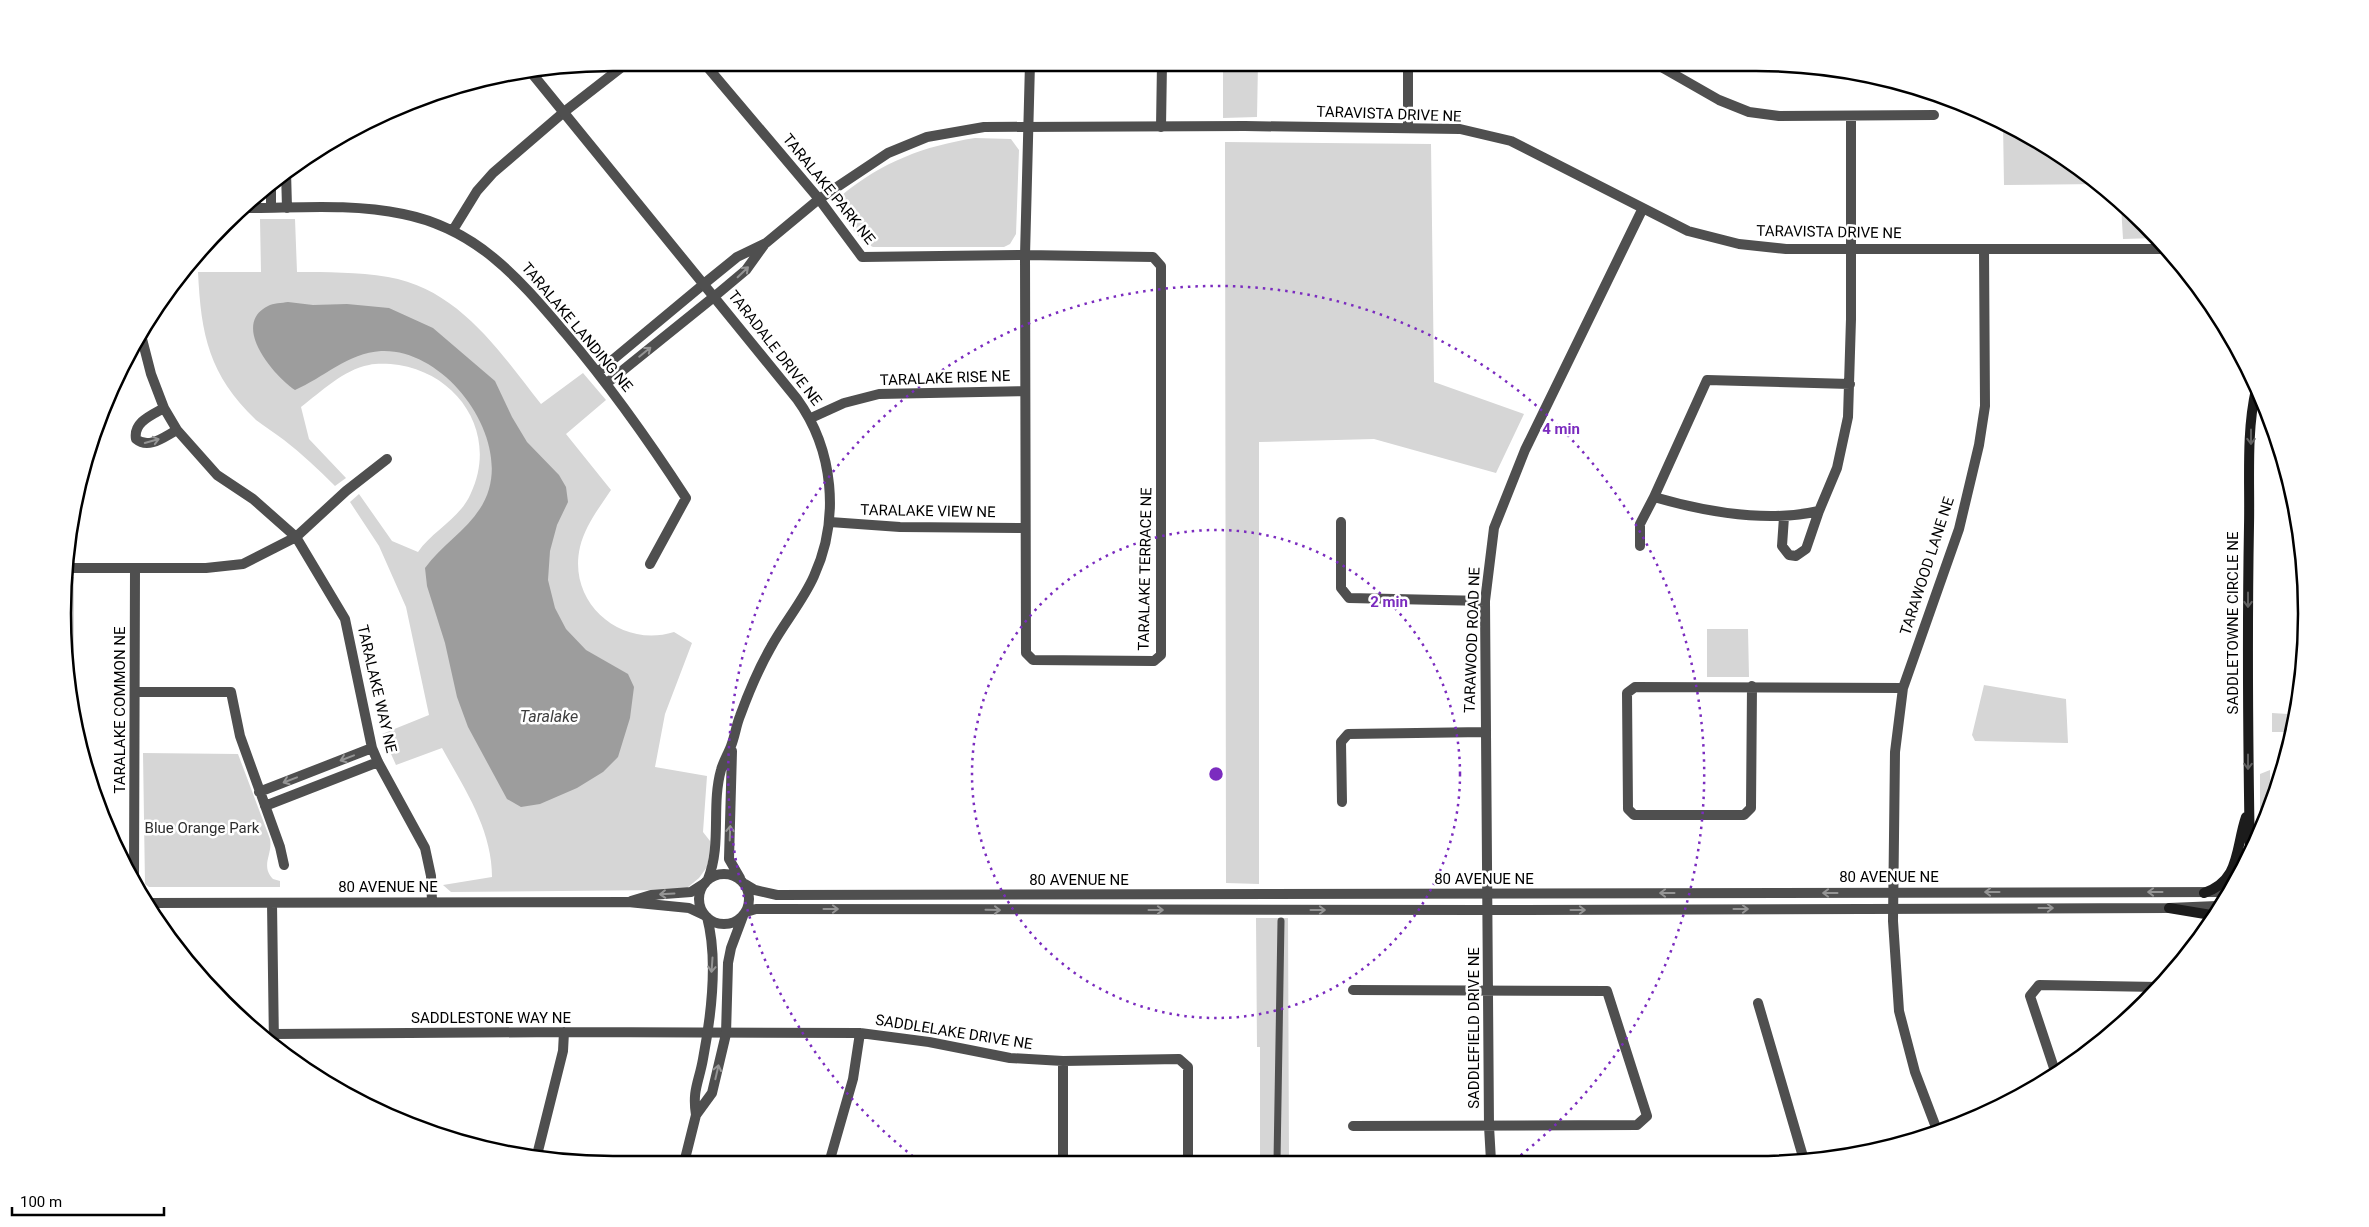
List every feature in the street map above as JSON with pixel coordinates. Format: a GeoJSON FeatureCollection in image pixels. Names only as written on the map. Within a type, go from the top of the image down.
{"type":"FeatureCollection","features":[{"type":"Feature","properties":{"kind":"main road","name":"SADDLETOWNE CIRCLE NE"},"geometry":{"type":"LineString","coordinates":[[2249,837],[2251,417],[2254,401]]}},
{"type":"Feature","properties":{"kind":"main road"},"geometry":{"type":"LineString","coordinates":[[2204,892],[2220,886],[2228,877],[2237,856],[2242,828],[2248,812]]}},
{"type":"Feature","properties":{"kind":"main road"},"geometry":{"type":"LineString","coordinates":[[2169,908],[2206,914]]}},
{"type":"Feature","properties":{"kind":"street"},"geometry":{"type":"LineString","coordinates":[[453,230],[477,191],[493,173],[564,112],[616,71]]}},
{"type":"Feature","properties":{"kind":"street","name":"TARALAKE PARK NE"},"geometry":{"type":"LineString","coordinates":[[711,71],[820,199],[862,256],[1025,255]]}},
{"type":"Feature","properties":{"kind":"street","name":"TARALAKE TERRACE NE"},"geometry":{"type":"LineString","coordinates":[[1025,255],[1153,257],[1161,266],[1161,655],[1154,661],[1033,660],[1026,653],[1025,255],[1030,71]]}},
{"type":"Feature","properties":{"kind":"street"},"geometry":{"type":"LineString","coordinates":[[1162,71],[1162,127]]}},
{"type":"Feature","properties":{"kind":"street"},"geometry":{"type":"LineString","coordinates":[[1408,71],[1408,127]]}},
{"type":"Feature","properties":{"kind":"street"},"geometry":{"type":"LineString","coordinates":[[1668,71],[1719,100],[1749,112],[1779,116],[1934,115]]}},
{"type":"Feature","properties":{"kind":"street","name":"TARADALE DRIVE NE"},"geometry":{"type":"LineString","coordinates":[[535,77],[705,283],[811,418],[826,466],[830,493],[830,522],[827,539],[814,577],[770,648],[739,717],[732,745],[721,770],[717,796],[714,859],[707,881]]}},
{"type":"Feature","properties":{"kind":"street"},"geometry":{"type":"LineString","coordinates":[[1784,517],[1782,546],[1789,555],[1796,556],[1806,549],[1837,468],[1848,417],[1850,384],[1851,116]]}},
{"type":"Feature","properties":{"kind":"street","name":"TARAVISTA DRIVE NE"},"geometry":{"type":"LineString","coordinates":[[598,372],[737,257],[766,243],[820,199],[888,153],[927,137],[984,127],[1029,129],[1408,127],[1460,130],[1511,141],[1580,175],[1642,210],[1688,231],[1739,244],[1786,249],[2157,249]]}},
{"type":"Feature","properties":{"kind":"street"},"geometry":{"type":"LineString","coordinates":[[286,181],[286,208]]}},
{"type":"Feature","properties":{"kind":"street"},"geometry":{"type":"LineString","coordinates":[[271,193],[271,208]]}},
{"type":"Feature","properties":{"kind":"street","name":"TARALAKE LANDING NE"},"geometry":{"type":"LineString","coordinates":[[254,208],[350,207],[404,214],[453,230],[500,261],[522,282],[607,383],[638,425],[686,498],[650,564]]}},
{"type":"Feature","properties":{"kind":"street","name":"TARAWOOD ROAD NE"},"geometry":{"type":"LineString","coordinates":[[1488,894],[1485,600],[1494,528],[1525,450],[1642,210]]}},
{"type":"Feature","properties":{"kind":"street","name":"TARAVISTA DRIVE NE"},"geometry":{"type":"LineString","coordinates":[[607,383],[746,270],[766,243]]}},
{"type":"Feature","properties":{"kind":"street","name":"TARAWOOD LANE NE"},"geometry":{"type":"LineString","coordinates":[[1936,1125],[1915,1072],[1899,1011],[1893,909],[1894,752],[1903,688],[1958,529],[1979,446],[1985,406],[1984,249]]}},
{"type":"Feature","properties":{"kind":"street","name":"TARALAKE WAY NE"},"geometry":{"type":"LineString","coordinates":[[143,344],[151,374],[164,408],[177,430],[217,474],[254,499],[296,538],[345,619],[372,748],[426,848],[431,876],[432,902]]}},
{"type":"Feature","properties":{"kind":"street"},"geometry":{"type":"LineString","coordinates":[[1640,546],[1640,524],[1707,380],[1850,384]]}},
{"type":"Feature","properties":{"kind":"street","name":"TARALAKE RISE NE"},"geometry":{"type":"LineString","coordinates":[[811,418],[844,403],[886,393],[1025,391]]}},
{"type":"Feature","properties":{"kind":"street"},"geometry":{"type":"LineString","coordinates":[[164,408],[139,424],[136,431],[136,439],[141,443],[151,444],[177,430]]}},
{"type":"Feature","properties":{"kind":"street"},"geometry":{"type":"LineString","coordinates":[[73,568],[206,568],[243,564],[296,538],[346,492],[388,459]]}},
{"type":"Feature","properties":{"kind":"street"},"geometry":{"type":"LineString","coordinates":[[1654,497],[1720,512],[1784,517],[1819,511]]}},
{"type":"Feature","properties":{"kind":"street","name":"TARALAKE VIEW NE"},"geometry":{"type":"LineString","coordinates":[[830,522],[864,526],[1025,528]]}},
{"type":"Feature","properties":{"kind":"street"},"geometry":{"type":"LineString","coordinates":[[1341,522],[1341,588],[1349,598],[1485,600]]}},
{"type":"Feature","properties":{"kind":"street","name":"TARALAKE COMMON NE"},"geometry":{"type":"LineString","coordinates":[[134,866],[135,568]]}},
{"type":"Feature","properties":{"kind":"street"},"geometry":{"type":"LineString","coordinates":[[1752,686],[1752,808],[1744,815],[1634,815],[1628,809],[1627,693],[1635,686],[1752,686],[1903,688]]}},
{"type":"Feature","properties":{"kind":"street"},"geometry":{"type":"LineString","coordinates":[[135,692],[231,692],[240,736],[280,847],[284,865]]}},
{"type":"Feature","properties":{"kind":"street"},"geometry":{"type":"LineString","coordinates":[[1342,802],[1341,742],[1348,734],[1485,732]]}},
{"type":"Feature","properties":{"kind":"street","name":"TARADALE DRIVE NE"},"geometry":{"type":"LineString","coordinates":[[732,745],[729,859],[742,881]]}},
{"type":"Feature","properties":{"kind":"street"},"geometry":{"type":"LineString","coordinates":[[259,792],[372,748]]}},
{"type":"Feature","properties":{"kind":"street"},"geometry":{"type":"LineString","coordinates":[[265,806],[378,762]]}},
{"type":"Feature","properties":{"kind":"street"},"geometry":{"type":"LineString","coordinates":[[686,1156],[696,1115],[712,1093],[726,1034],[728,963],[731,948],[750,897],[742,881],[732,875],[720,874],[707,881],[699,894],[699,904],[713,942],[707,1033],[693,1097],[696,1115]]}},
{"type":"Feature","properties":{"kind":"street","name":"80 AVENUE NE"},"geometry":{"type":"LineString","coordinates":[[628,902],[651,895],[691,892],[707,881]]}},
{"type":"Feature","properties":{"kind":"street","name":"80 AVENUE NE"},"geometry":{"type":"LineString","coordinates":[[742,881],[755,890],[777,894],[2221,892]]}},
{"type":"Feature","properties":{"kind":"street","name":"SADDLEFIELD DRIVE NE"},"geometry":{"type":"LineString","coordinates":[[1488,894],[1491,1156]]}},
{"type":"Feature","properties":{"kind":"street","name":"80 AVENUE NE"},"geometry":{"type":"LineString","coordinates":[[155,903],[628,902],[689,908],[705,916]]}},
{"type":"Feature","properties":{"kind":"street"},"geometry":{"type":"LineString","coordinates":[[272,903],[274,1036]]}},
{"type":"Feature","properties":{"kind":"street","name":"80 AVENUE NE"},"geometry":{"type":"LineString","coordinates":[[744,914],[756,909],[1488,910],[2169,908],[2212,906]]}},
{"type":"Feature","properties":{"kind":"street"},"geometry":{"type":"LineString","coordinates":[[705,916],[721,924],[730,924],[744,914]]}},
{"type":"Feature","properties":{"kind":"street"},"geometry":{"type":"LineString","coordinates":[[1277,1156],[1281,921]]}},
{"type":"Feature","properties":{"kind":"street"},"geometry":{"type":"LineString","coordinates":[[2053,1066],[2030,996],[2039,985],[2148,987]]}},
{"type":"Feature","properties":{"kind":"street"},"geometry":{"type":"LineString","coordinates":[[1353,990],[1608,991],[1647,1116],[1637,1125],[1353,1126]]}},
{"type":"Feature","properties":{"kind":"street"},"geometry":{"type":"LineString","coordinates":[[1758,1003],[1802,1154]]}},
{"type":"Feature","properties":{"kind":"street"},"geometry":{"type":"LineString","coordinates":[[538,1150],[563,1051],[564,1032]]}},
{"type":"Feature","properties":{"kind":"street","name":"SADDLESTONE WAY NE"},"geometry":{"type":"LineString","coordinates":[[277,1039],[564,1032],[707,1033]]}},
{"type":"Feature","properties":{"kind":"street","name":"SADDLELAKE DRIVE NE"},"geometry":{"type":"LineString","coordinates":[[707,1033],[860,1034],[929,1042],[1010,1058],[1063,1061],[1179,1059],[1188,1067],[1188,1156]]}},
{"type":"Feature","properties":{"kind":"street"},"geometry":{"type":"LineString","coordinates":[[831,1156],[853,1079],[860,1034]]}},
{"type":"Feature","properties":{"kind":"street"},"geometry":{"type":"LineString","coordinates":[[1063,1061],[1063,1156]]}},
{"type":"Feature","properties":{"kind":"green space"},"geometry":{"type":"Polygon","coordinates":[[[1223,71],[1258,71],[1257,117],[1223,118],[1223,71]]]}},
{"type":"Feature","properties":{"kind":"green space"},"geometry":{"type":"Polygon","coordinates":[[[2003,131],[2027,144],[2087,184],[2004,185],[2003,131]]]}},
{"type":"Feature","properties":{"kind":"green space"},"geometry":{"type":"Polygon","coordinates":[[[975,138],[1011,139],[1019,150],[1016,234],[1010,244],[1004,247],[873,247],[867,244],[849,224],[840,201],[842,195],[857,183],[904,157],[956,141],[975,138]]]}},
{"type":"Feature","properties":{"kind":"green space"},"geometry":{"type":"Polygon","coordinates":[[[1225,142],[1431,144],[1434,382],[1524,414],[1496,473],[1374,439],[1259,442],[1259,884],[1226,883],[1225,142]]]}},
{"type":"Feature","properties":{"kind":"green space"},"geometry":{"type":"Polygon","coordinates":[[[2122,214],[2147,238],[2123,239],[2122,214]]]}},
{"type":"Feature","properties":{"kind":"green space"},"geometry":{"type":"Polygon","coordinates":[[[260,219],[295,219],[297,272],[376,275],[413,284],[436,295],[457,309],[476,326],[510,364],[541,404],[583,373],[606,400],[566,434],[611,490],[593,517],[582,539],[578,567],[582,586],[590,603],[602,617],[618,627],[635,634],[654,636],[674,632],[692,643],[665,714],[655,767],[707,776],[703,832],[710,841],[707,867],[699,878],[687,888],[666,890],[451,892],[443,885],[492,877],[491,859],[487,842],[475,809],[442,748],[396,765],[382,734],[429,715],[406,607],[379,546],[350,502],[359,494],[392,541],[418,552],[460,510],[471,493],[478,471],[480,450],[476,430],[468,411],[456,395],[440,381],[421,371],[399,365],[376,364],[350,371],[301,407],[309,439],[346,478],[335,486],[281,437],[256,420],[228,387],[210,353],[205,335],[199,295],[198,272],[261,272],[260,219]]]}},
{"type":"Feature","properties":{"kind":"green space"},"geometry":{"type":"Polygon","coordinates":[[[74,577],[74,666],[71,614],[72,578],[74,577]]]}},
{"type":"Feature","properties":{"kind":"green space"},"geometry":{"type":"Polygon","coordinates":[[[1707,629],[1748,629],[1749,677],[1707,677],[1707,629]]]}},
{"type":"Feature","properties":{"kind":"green space"},"geometry":{"type":"Polygon","coordinates":[[[1984,685],[2066,699],[2068,743],[1975,741],[1972,735],[1984,685]]]}},
{"type":"Feature","properties":{"kind":"green space"},"geometry":{"type":"Polygon","coordinates":[[[2272,713],[2288,714],[2284,732],[2272,732],[2272,713]]]}},
{"type":"Feature","properties":{"kind":"green space","name":"Blue Orange Park"},"geometry":{"type":"Polygon","coordinates":[[[143,753],[238,754],[270,839],[267,869],[273,879],[280,881],[280,887],[149,887],[145,884],[143,753]]]}},
{"type":"Feature","properties":{"kind":"green space"},"geometry":{"type":"Polygon","coordinates":[[[2270,770],[2270,785],[2260,811],[2260,774],[2270,770]]]}},
{"type":"Feature","properties":{"kind":"green space"},"geometry":{"type":"Polygon","coordinates":[[[1256,918],[1288,918],[1289,1156],[1260,1156],[1260,1047],[1257,1047],[1256,918]]]}},
{"type":"Feature","properties":{"kind":"water","name":"Taralake"},"geometry":{"type":"Polygon","coordinates":[[[288,302],[313,305],[347,304],[389,308],[433,328],[495,381],[512,417],[527,442],[559,475],[566,487],[568,502],[557,525],[550,551],[548,580],[555,608],[566,629],[586,650],[628,674],[634,687],[630,718],[618,757],[603,772],[577,788],[540,804],[521,807],[507,799],[468,727],[457,697],[445,643],[427,586],[425,568],[470,522],[478,512],[489,489],[492,466],[488,442],[479,419],[465,397],[447,378],[426,363],[404,354],[381,351],[358,356],[295,390],[277,374],[259,350],[254,337],[253,325],[257,314],[268,306],[288,302]]]}}]}
